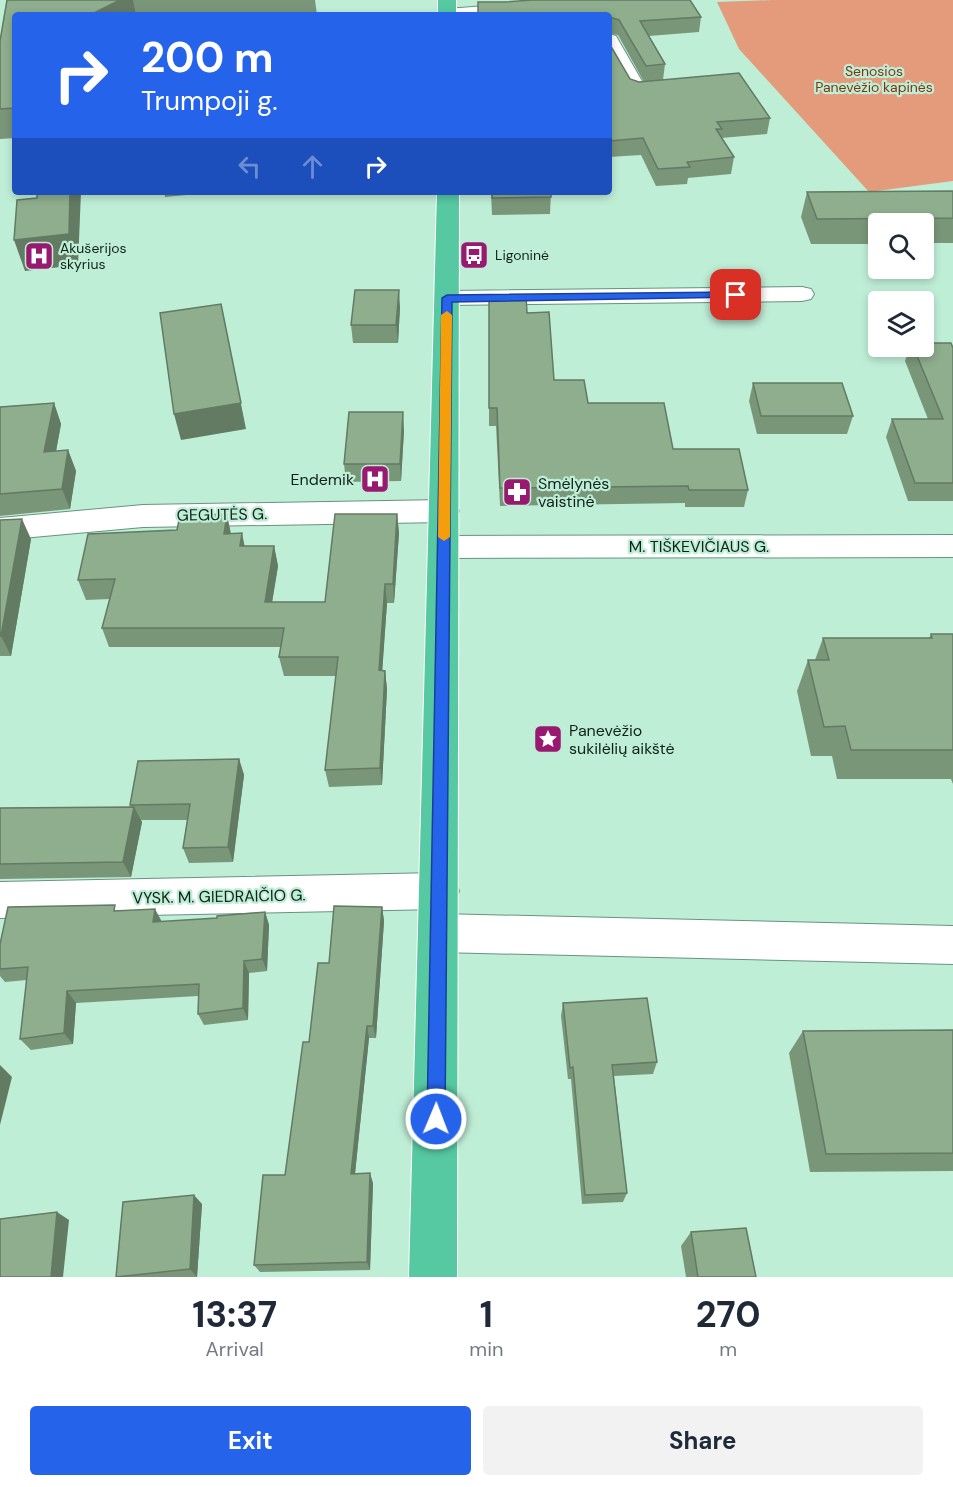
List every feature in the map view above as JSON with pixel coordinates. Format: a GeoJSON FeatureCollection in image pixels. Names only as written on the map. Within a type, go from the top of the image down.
{"type":"FeatureCollection","features":[{"type":"Feature","properties":{"kind":"highway"},"geometry":{"type":"LineString","coordinates":[[433,1277],[448,195]]}},
{"type":"Feature","properties":{"kind":"street"},"geometry":{"type":"LineString","coordinates":[[447,10],[543,7]]}},
{"type":"Feature","properties":{"kind":"street"},"geometry":{"type":"LineString","coordinates":[[612,45],[637,90],[675,87]]}},
{"type":"Feature","properties":{"kind":"street"},"geometry":{"type":"LineString","coordinates":[[447,298],[802,294]]}},
{"type":"Feature","properties":{"kind":"street","name":"GEGUTĖS G."},"geometry":{"type":"LineString","coordinates":[[0,529],[143,516],[444,511]]}},
{"type":"Feature","properties":{"kind":"street","name":"M. TIŠKEVIČIAUS G."},"geometry":{"type":"LineString","coordinates":[[444,546],[953,546]]}},
{"type":"Feature","properties":{"kind":"street","name":"VYSK. M. GIEDRAIČIO G."},"geometry":{"type":"LineString","coordinates":[[0,900],[439,891]]}},
{"type":"Feature","properties":{"kind":"street"},"geometry":{"type":"LineString","coordinates":[[439,933],[737,942],[953,945]]}},
{"type":"Feature","properties":{"kind":"green space","name":"Senosios Panevėžio kapinės"},"geometry":{"type":"Polygon","coordinates":[[[953,0],[953,181],[869,192],[739,49],[717,2],[953,0]]]}},
{"type":"Feature","properties":{"kind":"building"},"geometry":{"type":"Polygon","coordinates":[[[7,0],[120,0],[96,12],[12,12],[12,108],[0,109],[0,41],[7,0]]]}},
{"type":"Feature","properties":{"kind":"building"},"geometry":{"type":"Polygon","coordinates":[[[690,0],[701,17],[640,21],[665,64],[646,66],[619,20],[612,18],[612,12],[478,12],[478,2],[690,0]]]}},
{"type":"Feature","properties":{"kind":"building"},"geometry":{"type":"Polygon","coordinates":[[[612,48],[630,79],[639,82],[739,73],[770,118],[717,122],[722,129],[716,129],[734,157],[687,162],[690,167],[658,169],[643,138],[612,141],[612,48]]]}},
{"type":"Feature","properties":{"kind":"building"},"geometry":{"type":"Polygon","coordinates":[[[953,191],[953,218],[934,218],[934,213],[868,213],[868,219],[817,219],[807,192],[953,191]]]}},
{"type":"Feature","properties":{"kind":"building"},"geometry":{"type":"Polygon","coordinates":[[[37,195],[70,195],[69,234],[14,240],[17,200],[37,198],[37,195]]]}},
{"type":"Feature","properties":{"kind":"building"},"geometry":{"type":"Polygon","coordinates":[[[492,195],[551,195],[551,197],[492,198],[492,195]]]}},
{"type":"Feature","properties":{"kind":"building"},"geometry":{"type":"Polygon","coordinates":[[[355,290],[399,290],[396,325],[351,325],[355,290]]]}},
{"type":"Feature","properties":{"kind":"building"},"geometry":{"type":"Polygon","coordinates":[[[489,295],[526,295],[527,313],[549,312],[554,380],[584,380],[588,403],[664,403],[673,449],[739,449],[748,490],[689,490],[688,486],[500,488],[497,408],[489,408],[489,295]]]}},
{"type":"Feature","properties":{"kind":"building"},"geometry":{"type":"Polygon","coordinates":[[[221,304],[241,403],[174,414],[160,313],[221,304]]]}},
{"type":"Feature","properties":{"kind":"building"},"geometry":{"type":"Polygon","coordinates":[[[934,343],[951,343],[953,348],[953,483],[915,483],[892,419],[943,419],[918,357],[934,357],[934,343]]]}},
{"type":"Feature","properties":{"kind":"building"},"geometry":{"type":"Polygon","coordinates":[[[753,383],[842,383],[853,416],[761,416],[753,383]]]}},
{"type":"Feature","properties":{"kind":"building"},"geometry":{"type":"Polygon","coordinates":[[[54,403],[44,452],[68,450],[62,489],[0,494],[0,407],[54,403]]]}},
{"type":"Feature","properties":{"kind":"building"},"geometry":{"type":"Polygon","coordinates":[[[349,412],[403,412],[400,464],[344,464],[349,412]]]}},
{"type":"Feature","properties":{"kind":"building"},"geometry":{"type":"Polygon","coordinates":[[[227,514],[224,534],[242,533],[240,546],[274,546],[265,602],[325,602],[335,514],[397,514],[393,584],[385,584],[379,670],[385,671],[380,768],[325,770],[338,657],[279,657],[284,628],[102,628],[115,579],[78,580],[88,534],[177,530],[180,515],[227,514]]]}},
{"type":"Feature","properties":{"kind":"building"},"geometry":{"type":"Polygon","coordinates":[[[22,519],[1,636],[0,636],[0,520],[22,519]]]}},
{"type":"Feature","properties":{"kind":"building"},"geometry":{"type":"Polygon","coordinates":[[[931,634],[953,634],[953,750],[851,750],[845,726],[824,727],[808,660],[829,660],[823,638],[932,638],[931,634]]]}},
{"type":"Feature","properties":{"kind":"building"},"geometry":{"type":"Polygon","coordinates":[[[239,759],[228,847],[183,848],[190,804],[130,805],[138,761],[239,759]]]}},
{"type":"Feature","properties":{"kind":"building"},"geometry":{"type":"Polygon","coordinates":[[[134,807],[123,862],[0,864],[0,808],[134,807]]]}},
{"type":"Feature","properties":{"kind":"building"},"geometry":{"type":"Polygon","coordinates":[[[115,905],[114,911],[155,909],[153,922],[265,912],[262,959],[244,961],[243,1008],[198,1014],[199,984],[67,991],[64,1033],[20,1039],[28,967],[0,969],[0,944],[8,907],[115,905]]]}},
{"type":"Feature","properties":{"kind":"building"},"geometry":{"type":"Polygon","coordinates":[[[334,906],[382,907],[373,1026],[367,1026],[351,1174],[370,1173],[367,1262],[254,1265],[263,1175],[285,1175],[303,1042],[309,1042],[318,963],[329,963],[334,906]]]}},
{"type":"Feature","properties":{"kind":"building"},"geometry":{"type":"Polygon","coordinates":[[[647,998],[657,1062],[612,1065],[627,1193],[585,1195],[573,1067],[570,1068],[563,1003],[647,998]]]}},
{"type":"Feature","properties":{"kind":"building"},"geometry":{"type":"Polygon","coordinates":[[[953,1030],[953,1153],[826,1154],[803,1031],[953,1030]]]}},
{"type":"Feature","properties":{"kind":"building"},"geometry":{"type":"Polygon","coordinates":[[[194,1195],[190,1269],[116,1277],[123,1202],[194,1195]]]}},
{"type":"Feature","properties":{"kind":"building"},"geometry":{"type":"Polygon","coordinates":[[[57,1212],[51,1277],[0,1277],[0,1219],[57,1212]]]}},
{"type":"Feature","properties":{"kind":"building"},"geometry":{"type":"Polygon","coordinates":[[[746,1228],[756,1277],[698,1277],[691,1232],[746,1228]]]}},
{"type":"Feature","properties":{"kind":"slow traffic"},"geometry":{"type":"LineString","coordinates":[[444,537],[447,315]]}},
{"type":"Feature","properties":{"kind":"place","name":"Ligoninė"},"geometry":{"type":"Point","coordinates":[474,255]}},
{"type":"Feature","properties":{"kind":"place","name":"Akušerijos skyrius"},"geometry":{"type":"Point","coordinates":[39,256]}},
{"type":"Feature","properties":{"kind":"place","name":"Endemik"},"geometry":{"type":"Point","coordinates":[375,479]}},
{"type":"Feature","properties":{"kind":"place","name":"Smėlynės vaistinė"},"geometry":{"type":"Point","coordinates":[517,492]}},
{"type":"Feature","properties":{"kind":"place","name":"Panevėžio sukilėlių aikštė"},"geometry":{"type":"Point","coordinates":[548,739]}},
{"type":"Feature","properties":{"kind":"route"},"geometry":{"type":"LineString","coordinates":[[436,1119],[447,298],[736,295]]}}]}
